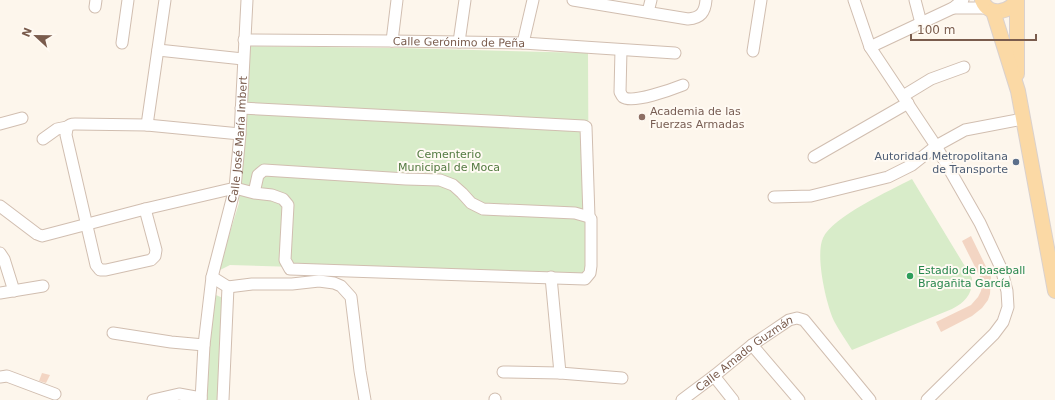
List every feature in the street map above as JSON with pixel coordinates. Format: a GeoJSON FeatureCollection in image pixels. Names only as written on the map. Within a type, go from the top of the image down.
{"type":"FeatureCollection","features":[{"type":"Feature","properties":{"kind":"main road"},"geometry":{"type":"LineString","coordinates":[[988,6],[1000,12],[1013,6],[1017,0]]}},
{"type":"Feature","properties":{"kind":"main road"},"geometry":{"type":"LineString","coordinates":[[1017,0],[1018,91]]}},
{"type":"Feature","properties":{"kind":"main road"},"geometry":{"type":"LineString","coordinates":[[988,6],[1018,91],[1052,263],[1055,291]]}},
{"type":"Feature","properties":{"kind":"street"},"geometry":{"type":"LineString","coordinates":[[122,43],[128,0]]}},
{"type":"Feature","properties":{"kind":"street"},"geometry":{"type":"LineString","coordinates":[[147,126],[165,0]]}},
{"type":"Feature","properties":{"kind":"street","name":"Calle José María Imbert"},"geometry":{"type":"LineString","coordinates":[[201,399],[204,345],[212,277],[235,188],[240,134],[247,0]]}},
{"type":"Feature","properties":{"kind":"street"},"geometry":{"type":"LineString","coordinates":[[392,41],[396,0]]}},
{"type":"Feature","properties":{"kind":"street"},"geometry":{"type":"LineString","coordinates":[[459,42],[465,0]]}},
{"type":"Feature","properties":{"kind":"street"},"geometry":{"type":"LineString","coordinates":[[522,44],[533,0]]}},
{"type":"Feature","properties":{"kind":"street"},"geometry":{"type":"LineString","coordinates":[[573,0],[594,2],[688,19],[695,19],[700,16],[704,10],[706,0]]}},
{"type":"Feature","properties":{"kind":"street"},"geometry":{"type":"LineString","coordinates":[[648,12],[651,0]]}},
{"type":"Feature","properties":{"kind":"street"},"geometry":{"type":"LineString","coordinates":[[753,51],[761,0]]}},
{"type":"Feature","properties":{"kind":"street"},"geometry":{"type":"LineString","coordinates":[[854,0],[870,47],[936,146],[980,223],[1001,268],[1007,291],[1008,307],[1003,322],[994,334],[927,400]]}},
{"type":"Feature","properties":{"kind":"street"},"geometry":{"type":"LineString","coordinates":[[914,0],[921,23]]}},
{"type":"Feature","properties":{"kind":"street"},"geometry":{"type":"LineString","coordinates":[[870,47],[953,8],[963,0]]}},
{"type":"Feature","properties":{"kind":"street"},"geometry":{"type":"LineString","coordinates":[[953,8],[988,6]]}},
{"type":"Feature","properties":{"kind":"street","name":"Calle Gerónimo de Peña"},"geometry":{"type":"LineString","coordinates":[[244,40],[459,42],[522,44],[674,53]]}},
{"type":"Feature","properties":{"kind":"street"},"geometry":{"type":"LineString","coordinates":[[158,50],[243,59]]}},
{"type":"Feature","properties":{"kind":"street"},"geometry":{"type":"LineString","coordinates":[[621,50],[620,92],[623,98],[631,100],[683,85]]}},
{"type":"Feature","properties":{"kind":"street"},"geometry":{"type":"LineString","coordinates":[[814,157],[905,100],[931,79],[964,67]]}},
{"type":"Feature","properties":{"kind":"street"},"geometry":{"type":"LineString","coordinates":[[0,205],[37,234],[42,236],[87,223],[235,188],[254,193],[272,195],[284,199],[288,205],[285,260],[290,269],[585,278],[590,273],[591,219],[589,217],[586,127],[584,126],[241,108]]}},
{"type":"Feature","properties":{"kind":"street"},"geometry":{"type":"LineString","coordinates":[[0,124],[22,118]]}},
{"type":"Feature","properties":{"kind":"street"},"geometry":{"type":"LineString","coordinates":[[774,197],[811,196],[888,177],[912,165],[936,146],[965,130],[1023,119]]}},
{"type":"Feature","properties":{"kind":"street"},"geometry":{"type":"LineString","coordinates":[[43,139],[57,129],[67,127],[70,124],[147,126],[240,134]]}},
{"type":"Feature","properties":{"kind":"street"},"geometry":{"type":"LineString","coordinates":[[67,127],[66,135],[96,265],[100,270],[151,260],[155,256],[156,250],[145,209]]}},
{"type":"Feature","properties":{"kind":"street"},"geometry":{"type":"LineString","coordinates":[[254,193],[258,175],[264,170],[440,180],[453,186],[471,203],[483,209],[575,213],[589,217]]}},
{"type":"Feature","properties":{"kind":"street"},"geometry":{"type":"LineString","coordinates":[[0,253],[4,259],[14,291]]}},
{"type":"Feature","properties":{"kind":"street"},"geometry":{"type":"LineString","coordinates":[[212,277],[228,287],[252,284],[292,284],[320,281],[334,283],[341,286],[351,297],[365,400]]}},
{"type":"Feature","properties":{"kind":"street"},"geometry":{"type":"LineString","coordinates":[[551,277],[560,373]]}},
{"type":"Feature","properties":{"kind":"street"},"geometry":{"type":"LineString","coordinates":[[0,293],[43,286]]}},
{"type":"Feature","properties":{"kind":"street"},"geometry":{"type":"LineString","coordinates":[[223,400],[228,287]]}},
{"type":"Feature","properties":{"kind":"street","name":"Calle Amado Guzmán"},"geometry":{"type":"LineString","coordinates":[[682,400],[752,345],[789,320],[797,318],[804,320],[870,400]]}},
{"type":"Feature","properties":{"kind":"street"},"geometry":{"type":"LineString","coordinates":[[113,333],[171,342],[204,345]]}},
{"type":"Feature","properties":{"kind":"street"},"geometry":{"type":"LineString","coordinates":[[752,345],[799,400]]}},
{"type":"Feature","properties":{"kind":"street"},"geometry":{"type":"LineString","coordinates":[[503,372],[560,373],[622,378]]}},
{"type":"Feature","properties":{"kind":"street"},"geometry":{"type":"LineString","coordinates":[[0,377],[7,376],[55,394]]}},
{"type":"Feature","properties":{"kind":"street"},"geometry":{"type":"LineString","coordinates":[[714,376],[733,400]]}},
{"type":"Feature","properties":{"kind":"street"},"geometry":{"type":"LineString","coordinates":[[153,400],[180,394],[201,399]]}},
{"type":"Feature","properties":{"kind":"green space","name":"Cementerio Municipal de Moca"},"geometry":{"type":"Polygon","coordinates":[[[244,46],[588,53],[589,276],[230,265],[218,271],[239,203],[244,46]]]}},
{"type":"Feature","properties":{"kind":"green space"},"geometry":{"type":"Polygon","coordinates":[[[912,179],[972,278],[970,293],[961,303],[952,309],[852,350],[834,321],[825,292],[822,280],[820,256],[823,238],[838,221],[850,213],[912,179]]]}},
{"type":"Feature","properties":{"kind":"green space"},"geometry":{"type":"Polygon","coordinates":[[[211,293],[223,298],[218,400],[206,400],[211,293]]]}},
{"type":"Feature","properties":{"kind":"building"},"geometry":{"type":"Polygon","coordinates":[[[971,236],[991,277],[990,294],[988,300],[982,308],[972,316],[941,332],[936,322],[971,305],[981,291],[981,279],[962,241],[971,236]]]}},
{"type":"Feature","properties":{"kind":"building"},"geometry":{"type":"Polygon","coordinates":[[[42,373],[50,375],[46,383],[39,381],[42,373]]]}},
{"type":"Feature","properties":{"kind":"place","name":"Academia de las Fuerzas Armadas"},"geometry":{"type":"Point","coordinates":[642,117]}},
{"type":"Feature","properties":{"kind":"place","name":"Autoridad Metropolitana de Transporte"},"geometry":{"type":"Point","coordinates":[1016,162]}},
{"type":"Feature","properties":{"kind":"place","name":"Estadio de baseball Bragañita García"},"geometry":{"type":"Point","coordinates":[910,276]}}]}
